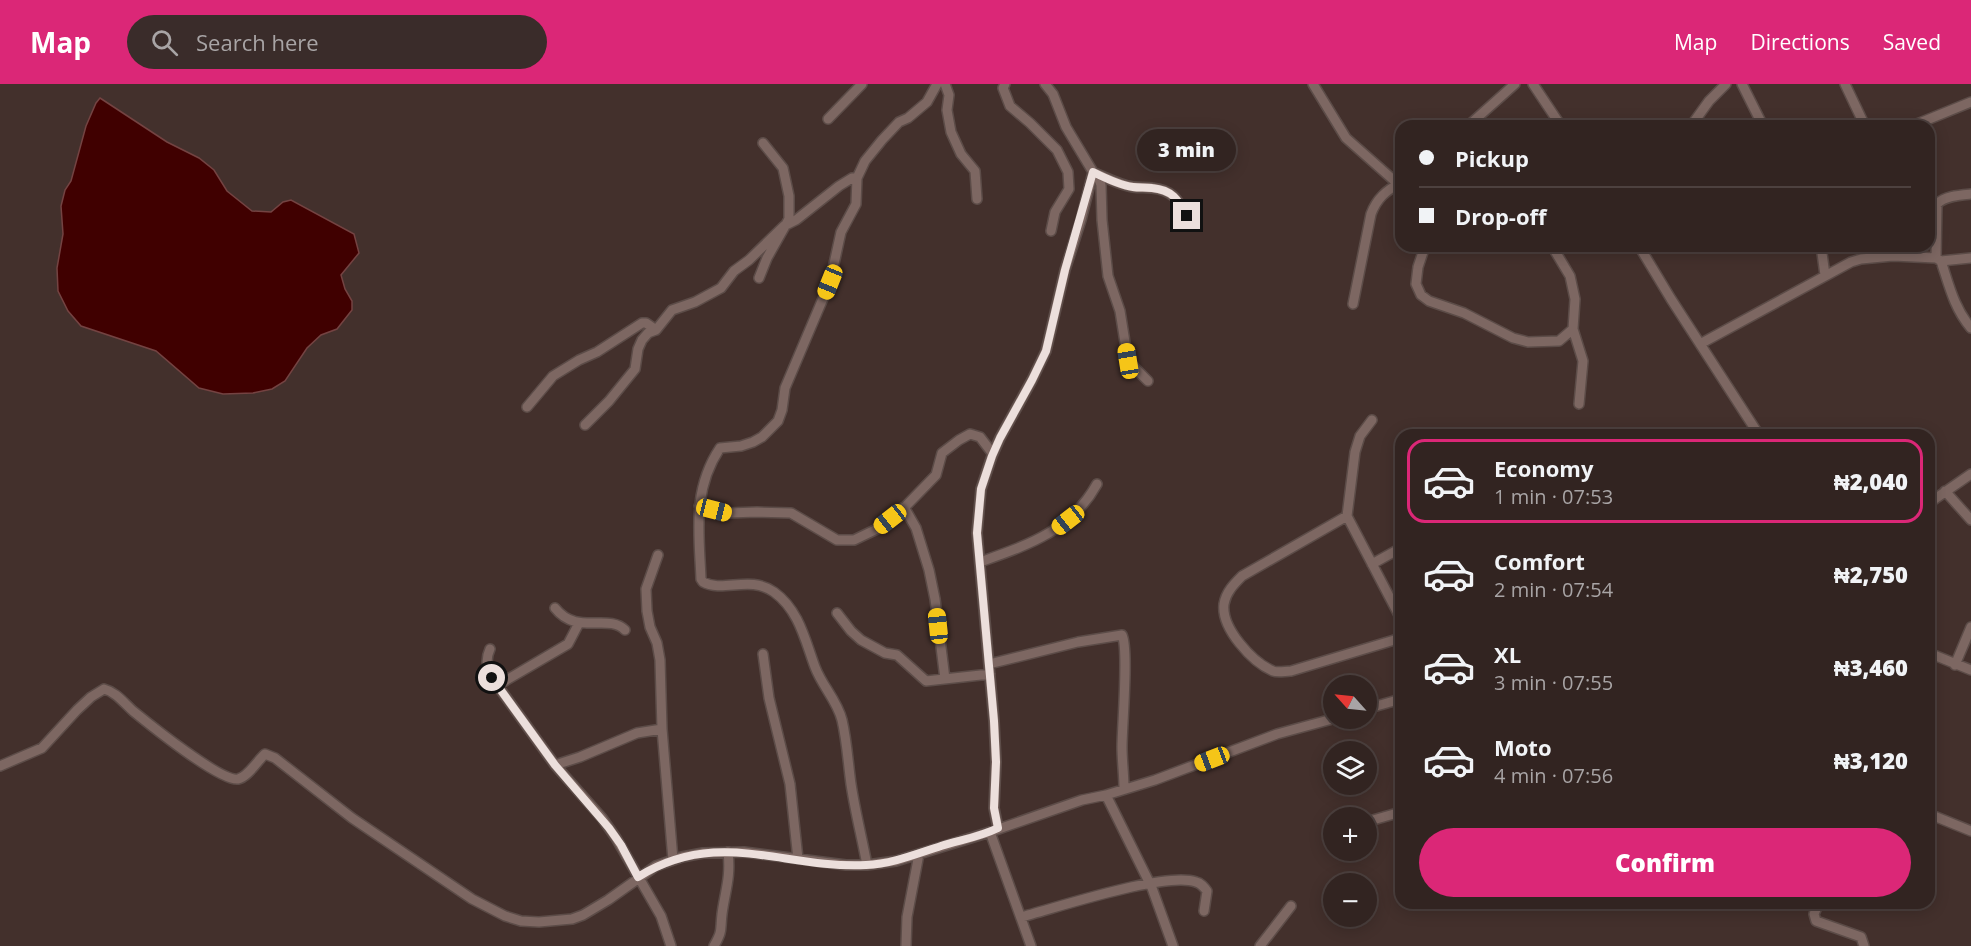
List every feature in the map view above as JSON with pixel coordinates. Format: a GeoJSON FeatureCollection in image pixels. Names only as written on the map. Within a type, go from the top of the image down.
{"type":"FeatureCollection","features":[{"type":"Feature","properties":{"kind":"street"},"geometry":{"type":"LineString","coordinates":[[828,119],[862,84]]}},
{"type":"Feature","properties":{"kind":"street"},"geometry":{"type":"LineString","coordinates":[[867,865],[842,718],[834,700],[818,676],[796,616],[788,604],[774,592],[762,586],[716,585],[703,582],[701,579],[699,506],[702,484],[720,448],[753,442],[762,437],[778,421],[785,388],[830,282],[841,232],[856,204],[856,178],[865,161],[882,140],[899,122],[908,118],[927,102],[937,84]]}},
{"type":"Feature","properties":{"kind":"street"},"geometry":{"type":"LineString","coordinates":[[945,84],[949,95],[947,110],[951,132],[961,154],[975,171],[977,199]]}},
{"type":"Feature","properties":{"kind":"street"},"geometry":{"type":"LineString","coordinates":[[1005,84],[1003,88],[1010,106],[1057,150],[1068,172],[1069,189],[1055,212],[1050,231]]}},
{"type":"Feature","properties":{"kind":"street"},"geometry":{"type":"LineString","coordinates":[[1046,84],[1053,89],[1066,127],[1101,185],[1108,276],[1120,311],[1128,361],[1148,381]]}},
{"type":"Feature","properties":{"kind":"street"},"geometry":{"type":"LineString","coordinates":[[1313,84],[1346,138],[1395,180]]}},
{"type":"Feature","properties":{"kind":"street"},"geometry":{"type":"LineString","coordinates":[[1475,120],[1515,84]]}},
{"type":"Feature","properties":{"kind":"street"},"geometry":{"type":"LineString","coordinates":[[1533,84],[1557,120]]}},
{"type":"Feature","properties":{"kind":"street"},"geometry":{"type":"LineString","coordinates":[[1695,120],[1709,101],[1726,84]]}},
{"type":"Feature","properties":{"kind":"street"},"geometry":{"type":"LineString","coordinates":[[1742,84],[1760,120]]}},
{"type":"Feature","properties":{"kind":"street"},"geometry":{"type":"LineString","coordinates":[[1845,84],[1862,120]]}},
{"type":"Feature","properties":{"kind":"street"},"geometry":{"type":"LineString","coordinates":[[1927,120],[1971,102]]}},
{"type":"Feature","properties":{"kind":"street"},"geometry":{"type":"LineString","coordinates":[[759,278],[789,219],[789,196],[783,168],[763,143]]}},
{"type":"Feature","properties":{"kind":"street"},"geometry":{"type":"LineString","coordinates":[[1095,173],[1122,185],[1152,188],[1170,193],[1179,200],[1187,216]]}},
{"type":"Feature","properties":{"kind":"street"},"geometry":{"type":"LineString","coordinates":[[1031,946],[1020,918],[994,830],[996,752],[977,533],[978,503],[1000,438],[1046,351],[1065,270],[1095,173]]}},
{"type":"Feature","properties":{"kind":"street"},"geometry":{"type":"LineString","coordinates":[[585,425],[609,401],[635,369],[642,340],[648,333],[656,330],[672,310],[695,302],[721,288],[734,271],[749,260],[784,226],[796,220],[839,186],[856,178]]}},
{"type":"Feature","properties":{"kind":"street"},"geometry":{"type":"LineString","coordinates":[[1353,304],[1375,202],[1395,186]]}},
{"type":"Feature","properties":{"kind":"street"},"geometry":{"type":"LineString","coordinates":[[1971,194],[1944,199],[1936,204],[1938,259],[1952,297],[1962,317],[1971,328]]}},
{"type":"Feature","properties":{"kind":"street"},"geometry":{"type":"LineString","coordinates":[[1423,252],[1416,285],[1421,295],[1429,301],[1464,313],[1513,338],[1528,342],[1558,342],[1573,329]]}},
{"type":"Feature","properties":{"kind":"street"},"geometry":{"type":"LineString","coordinates":[[1556,252],[1570,276],[1573,286],[1575,299],[1573,329],[1583,361],[1579,404]]}},
{"type":"Feature","properties":{"kind":"street"},"geometry":{"type":"LineString","coordinates":[[1643,252],[1755,429]]}},
{"type":"Feature","properties":{"kind":"street"},"geometry":{"type":"LineString","coordinates":[[1822,252],[1825,275]]}},
{"type":"Feature","properties":{"kind":"street"},"geometry":{"type":"LineString","coordinates":[[1700,344],[1825,275],[1861,259],[1893,256],[1938,259],[1971,258]]}},
{"type":"Feature","properties":{"kind":"street"},"geometry":{"type":"LineString","coordinates":[[527,407],[553,376],[579,360],[597,352],[642,323],[656,330]]}},
{"type":"Feature","properties":{"kind":"street"},"geometry":{"type":"LineString","coordinates":[[1372,420],[1360,436],[1355,452],[1347,516],[1395,608]]}},
{"type":"Feature","properties":{"kind":"street"},"geometry":{"type":"LineString","coordinates":[[699,506],[729,513],[791,513],[837,540],[854,540],[877,529],[904,507],[936,475],[942,453],[958,440],[970,434],[980,437],[993,454]]}},
{"type":"Feature","properties":{"kind":"street"},"geometry":{"type":"LineString","coordinates":[[1935,498],[1971,474]]}},
{"type":"Feature","properties":{"kind":"street"},"geometry":{"type":"LineString","coordinates":[[980,562],[1030,544],[1051,532],[1081,508],[1097,484]]}},
{"type":"Feature","properties":{"kind":"street"},"geometry":{"type":"LineString","coordinates":[[1945,491],[1971,520]]}},
{"type":"Feature","properties":{"kind":"street"},"geometry":{"type":"LineString","coordinates":[[904,507],[916,528],[935,599],[945,679]]}},
{"type":"Feature","properties":{"kind":"street"},"geometry":{"type":"LineString","coordinates":[[1347,516],[1242,576],[1230,589],[1227,597],[1224,606],[1227,619],[1246,652],[1275,672],[1292,671],[1395,640]]}},
{"type":"Feature","properties":{"kind":"street"},"geometry":{"type":"LineString","coordinates":[[1372,564],[1395,551]]}},
{"type":"Feature","properties":{"kind":"street"},"geometry":{"type":"LineString","coordinates":[[658,555],[646,589],[647,611],[660,660],[662,729],[673,860]]}},
{"type":"Feature","properties":{"kind":"street"},"geometry":{"type":"LineString","coordinates":[[555,608],[563,617],[579,622],[614,623],[625,630]]}},
{"type":"Feature","properties":{"kind":"street"},"geometry":{"type":"LineString","coordinates":[[837,613],[861,640],[885,653],[897,655],[926,681],[990,674]]}},
{"type":"Feature","properties":{"kind":"street"},"geometry":{"type":"LineString","coordinates":[[498,685],[568,644],[579,622]]}},
{"type":"Feature","properties":{"kind":"street"},"geometry":{"type":"LineString","coordinates":[[1955,665],[1971,627]]}},
{"type":"Feature","properties":{"kind":"street"},"geometry":{"type":"LineString","coordinates":[[989,664],[1078,642],[1122,635],[1125,659],[1122,748],[1124,789]]}},
{"type":"Feature","properties":{"kind":"street"},"geometry":{"type":"LineString","coordinates":[[490,649],[486,658],[487,668],[555,765],[602,818],[621,845],[661,916],[671,946]]}},
{"type":"Feature","properties":{"kind":"street"},"geometry":{"type":"LineString","coordinates":[[763,654],[769,698],[790,784],[798,859]]}},
{"type":"Feature","properties":{"kind":"street"},"geometry":{"type":"LineString","coordinates":[[1935,656],[1971,670]]}},
{"type":"Feature","properties":{"kind":"street"},"geometry":{"type":"LineString","coordinates":[[0,766],[42,748],[92,697],[104,689],[111,691],[186,752],[225,777],[238,779],[265,754],[275,758],[352,818],[472,899],[505,916],[521,921],[539,922],[572,919],[583,915],[656,866],[703,853],[756,853],[846,865],[896,861],[1082,800],[1155,780],[1277,734],[1323,722]]}},
{"type":"Feature","properties":{"kind":"street"},"geometry":{"type":"LineString","coordinates":[[1377,706],[1395,701]]}},
{"type":"Feature","properties":{"kind":"street"},"geometry":{"type":"LineString","coordinates":[[555,765],[580,758],[637,733],[662,729]]}},
{"type":"Feature","properties":{"kind":"street"},"geometry":{"type":"LineString","coordinates":[[1106,795],[1150,882],[1173,946]]}},
{"type":"Feature","properties":{"kind":"street"},"geometry":{"type":"LineString","coordinates":[[1377,819],[1395,814]]}},
{"type":"Feature","properties":{"kind":"street"},"geometry":{"type":"LineString","coordinates":[[1935,816],[1971,831]]}},
{"type":"Feature","properties":{"kind":"street"},"geometry":{"type":"LineString","coordinates":[[714,946],[722,927],[722,914],[730,870],[728,852]]}},
{"type":"Feature","properties":{"kind":"street"},"geometry":{"type":"LineString","coordinates":[[906,946],[907,917],[919,854]]}},
{"type":"Feature","properties":{"kind":"street"},"geometry":{"type":"LineString","coordinates":[[1020,918],[1150,882],[1189,880],[1198,882],[1206,891],[1204,911]]}},
{"type":"Feature","properties":{"kind":"street"},"geometry":{"type":"LineString","coordinates":[[1265,944],[1291,906]]}},
{"type":"Feature","properties":{"kind":"street"},"geometry":{"type":"LineString","coordinates":[[1817,909],[1816,921],[1861,937],[1864,946]]}},
{"type":"Feature","properties":{"kind":"shaded area"},"geometry":{"type":"Polygon","coordinates":[[[100,98],[167,142],[199,158],[214,170],[227,191],[252,211],[271,212],[283,202],[291,200],[354,234],[359,253],[341,275],[352,301],[352,310],[337,329],[321,335],[307,348],[285,381],[272,389],[253,393],[223,394],[199,388],[156,351],[81,326],[68,311],[58,291],[57,268],[63,234],[61,206],[65,190],[71,181],[86,126],[100,98]]]}},
{"type":"Feature","properties":{"kind":"route"},"geometry":{"type":"LineString","coordinates":[[492,678],[555,765],[609,828],[638,877],[656,866],[703,853],[744,852],[846,865],[867,865],[896,861],[998,828],[994,808],[996,762],[994,721],[977,533],[978,503],[986,472],[1000,438],[1046,351],[1065,270],[1093,172],[1122,185],[1152,188],[1170,193],[1179,200],[1187,216]]}}]}
